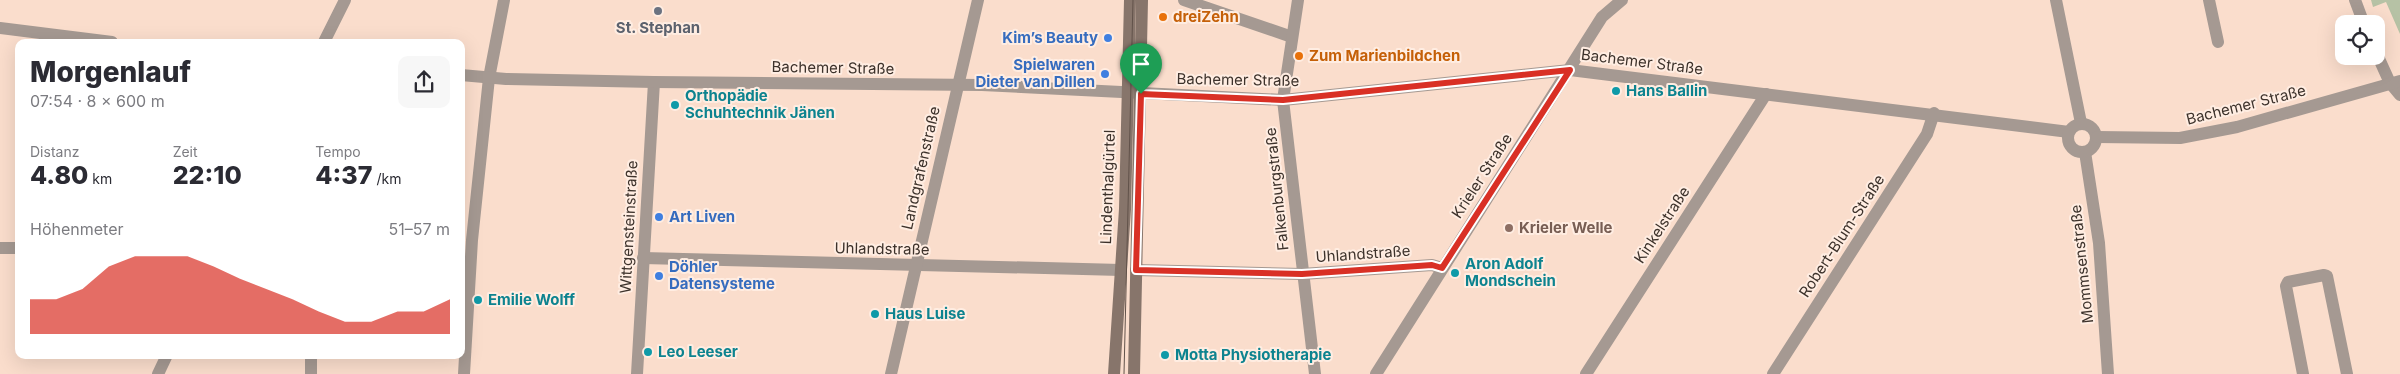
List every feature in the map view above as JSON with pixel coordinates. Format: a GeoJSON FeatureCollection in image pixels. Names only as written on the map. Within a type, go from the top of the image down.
{"type":"FeatureCollection","features":[{"type":"Feature","properties":{"kind":"main road","name":"Lindenthalgürtel"},"geometry":{"type":"LineString","coordinates":[[1114,374],[1126,209],[1130,0]]}},
{"type":"Feature","properties":{"kind":"main road","name":"Lindenthalgürtel"},"geometry":{"type":"LineString","coordinates":[[1134,374],[1142,0]]}},
{"type":"Feature","properties":{"kind":"street"},"geometry":{"type":"LineString","coordinates":[[325,39],[344,0]]}},
{"type":"Feature","properties":{"kind":"street"},"geometry":{"type":"LineString","coordinates":[[465,329],[467,240],[489,78],[504,0]]}},
{"type":"Feature","properties":{"kind":"street","name":"Landgrafenstraße"},"geometry":{"type":"LineString","coordinates":[[891,374],[978,0]]}},
{"type":"Feature","properties":{"kind":"street"},"geometry":{"type":"LineString","coordinates":[[1184,0],[1292,36]]}},
{"type":"Feature","properties":{"kind":"street","name":"Falkenburgstraße"},"geometry":{"type":"LineString","coordinates":[[1298,0],[1283,100],[1315,374]]}},
{"type":"Feature","properties":{"kind":"street","name":"Krieler Straße"},"geometry":{"type":"LineString","coordinates":[[1376,374],[1602,17],[1622,0]]}},
{"type":"Feature","properties":{"kind":"street"},"geometry":{"type":"LineString","coordinates":[[2056,0],[2081,123]]}},
{"type":"Feature","properties":{"kind":"street"},"geometry":{"type":"LineString","coordinates":[[2209,0],[2218,42]]}},
{"type":"Feature","properties":{"kind":"street"},"geometry":{"type":"LineString","coordinates":[[2355,0],[2361,15]]}},
{"type":"Feature","properties":{"kind":"street"},"geometry":{"type":"LineString","coordinates":[[0,28],[88,39]]}},
{"type":"Feature","properties":{"kind":"street"},"geometry":{"type":"LineString","coordinates":[[2384,65],[2395,82],[2400,95]]}},
{"type":"Feature","properties":{"kind":"street","name":"Bachemer Straße"},"geometry":{"type":"LineString","coordinates":[[465,75],[489,78],[654,82],[982,85],[1283,100],[1570,70],[1934,113],[2069,132]]}},
{"type":"Feature","properties":{"kind":"street","name":"Wittgensteinstraße"},"geometry":{"type":"LineString","coordinates":[[637,374],[654,82]]}},
{"type":"Feature","properties":{"kind":"street","name":"Bachemer Straße"},"geometry":{"type":"LineString","coordinates":[[2097,137],[2180,138],[2237,127],[2395,82]]}},
{"type":"Feature","properties":{"kind":"street","name":"Kinkelstraße"},"geometry":{"type":"LineString","coordinates":[[1586,374],[1766,94]]}},
{"type":"Feature","properties":{"kind":"street","name":"Robert-Blum-Straße"},"geometry":{"type":"LineString","coordinates":[[1773,374],[1927,134],[1934,113]]}},
{"type":"Feature","properties":{"kind":"street"},"geometry":{"type":"LineString","coordinates":[[2081,123],[2094,128],[2097,137],[2094,146],[2086,152],[2077,151],[2070,145],[2069,132],[2074,126],[2081,123]]}},
{"type":"Feature","properties":{"kind":"street","name":"Mommsenstraße"},"geometry":{"type":"LineString","coordinates":[[2086,152],[2099,243],[2108,374]]}},
{"type":"Feature","properties":{"kind":"street"},"geometry":{"type":"LineString","coordinates":[[0,248],[15,248]]}},
{"type":"Feature","properties":{"kind":"street","name":"Uhlandstraße"},"geometry":{"type":"LineString","coordinates":[[643,258],[1121,270]]}},
{"type":"Feature","properties":{"kind":"street","name":"Uhlandstraße"},"geometry":{"type":"LineString","coordinates":[[1136,270],[1302,274],[1432,265],[1442,268]]}},
{"type":"Feature","properties":{"kind":"street"},"geometry":{"type":"LineString","coordinates":[[2303,374],[2286,286],[2288,282],[2324,275],[2327,276],[2348,374]]}},
{"type":"Feature","properties":{"kind":"street"},"geometry":{"type":"LineString","coordinates":[[158,374],[165,359]]}},
{"type":"Feature","properties":{"kind":"street"},"geometry":{"type":"LineString","coordinates":[[311,359],[311,374]]}},
{"type":"Feature","properties":{"kind":"street"},"geometry":{"type":"LineString","coordinates":[[464,359],[464,374]]}},
{"type":"Feature","properties":{"kind":"green space"},"geometry":{"type":"Polygon","coordinates":[[[2371,0],[2400,0],[2400,34],[2386,2],[2373,7],[2371,0]]]}},
{"type":"Feature","properties":{"kind":"tram line"},"geometry":{"type":"LineString","coordinates":[[1124,374],[1133,0]]}},
{"type":"Feature","properties":{"kind":"place","name":"St. Stephan"},"geometry":{"type":"Point","coordinates":[658,11]}},
{"type":"Feature","properties":{"kind":"place","name":"dreiZehn"},"geometry":{"type":"Point","coordinates":[1163,17]}},
{"type":"Feature","properties":{"kind":"place","name":"Kim’s Beauty"},"geometry":{"type":"Point","coordinates":[1108,38]}},
{"type":"Feature","properties":{"kind":"place","name":"Zum Marienbildchen"},"geometry":{"type":"Point","coordinates":[1299,56]}},
{"type":"Feature","properties":{"kind":"place","name":"Spielwaren Dieter van Dillen"},"geometry":{"type":"Point","coordinates":[1105,74]}},
{"type":"Feature","properties":{"kind":"place","name":"Hans Ballin"},"geometry":{"type":"Point","coordinates":[1616,91]}},
{"type":"Feature","properties":{"kind":"place","name":"Orthopädie Schuhtechnik Jänen"},"geometry":{"type":"Point","coordinates":[675,105]}},
{"type":"Feature","properties":{"kind":"place","name":"Art Liven"},"geometry":{"type":"Point","coordinates":[659,217]}},
{"type":"Feature","properties":{"kind":"place","name":"Krieler Welle"},"geometry":{"type":"Point","coordinates":[1509,228]}},
{"type":"Feature","properties":{"kind":"place","name":"Aron Adolf Mondschein"},"geometry":{"type":"Point","coordinates":[1455,273]}},
{"type":"Feature","properties":{"kind":"place","name":"Döhler Datensysteme"},"geometry":{"type":"Point","coordinates":[659,276]}},
{"type":"Feature","properties":{"kind":"place","name":"Emilie Wolff"},"geometry":{"type":"Point","coordinates":[478,300]}},
{"type":"Feature","properties":{"kind":"place","name":"Haus Luise"},"geometry":{"type":"Point","coordinates":[875,314]}},
{"type":"Feature","properties":{"kind":"place","name":"Leo Leeser"},"geometry":{"type":"Point","coordinates":[648,352]}},
{"type":"Feature","properties":{"kind":"place","name":"Motta Physiotherapie"},"geometry":{"type":"Point","coordinates":[1165,355]}},
{"type":"Feature","properties":{"kind":"route"},"geometry":{"type":"LineString","coordinates":[[1570,70],[1442,268],[1432,265],[1302,274],[1136,270],[1141,94],[1283,100],[1570,70]]}}]}
